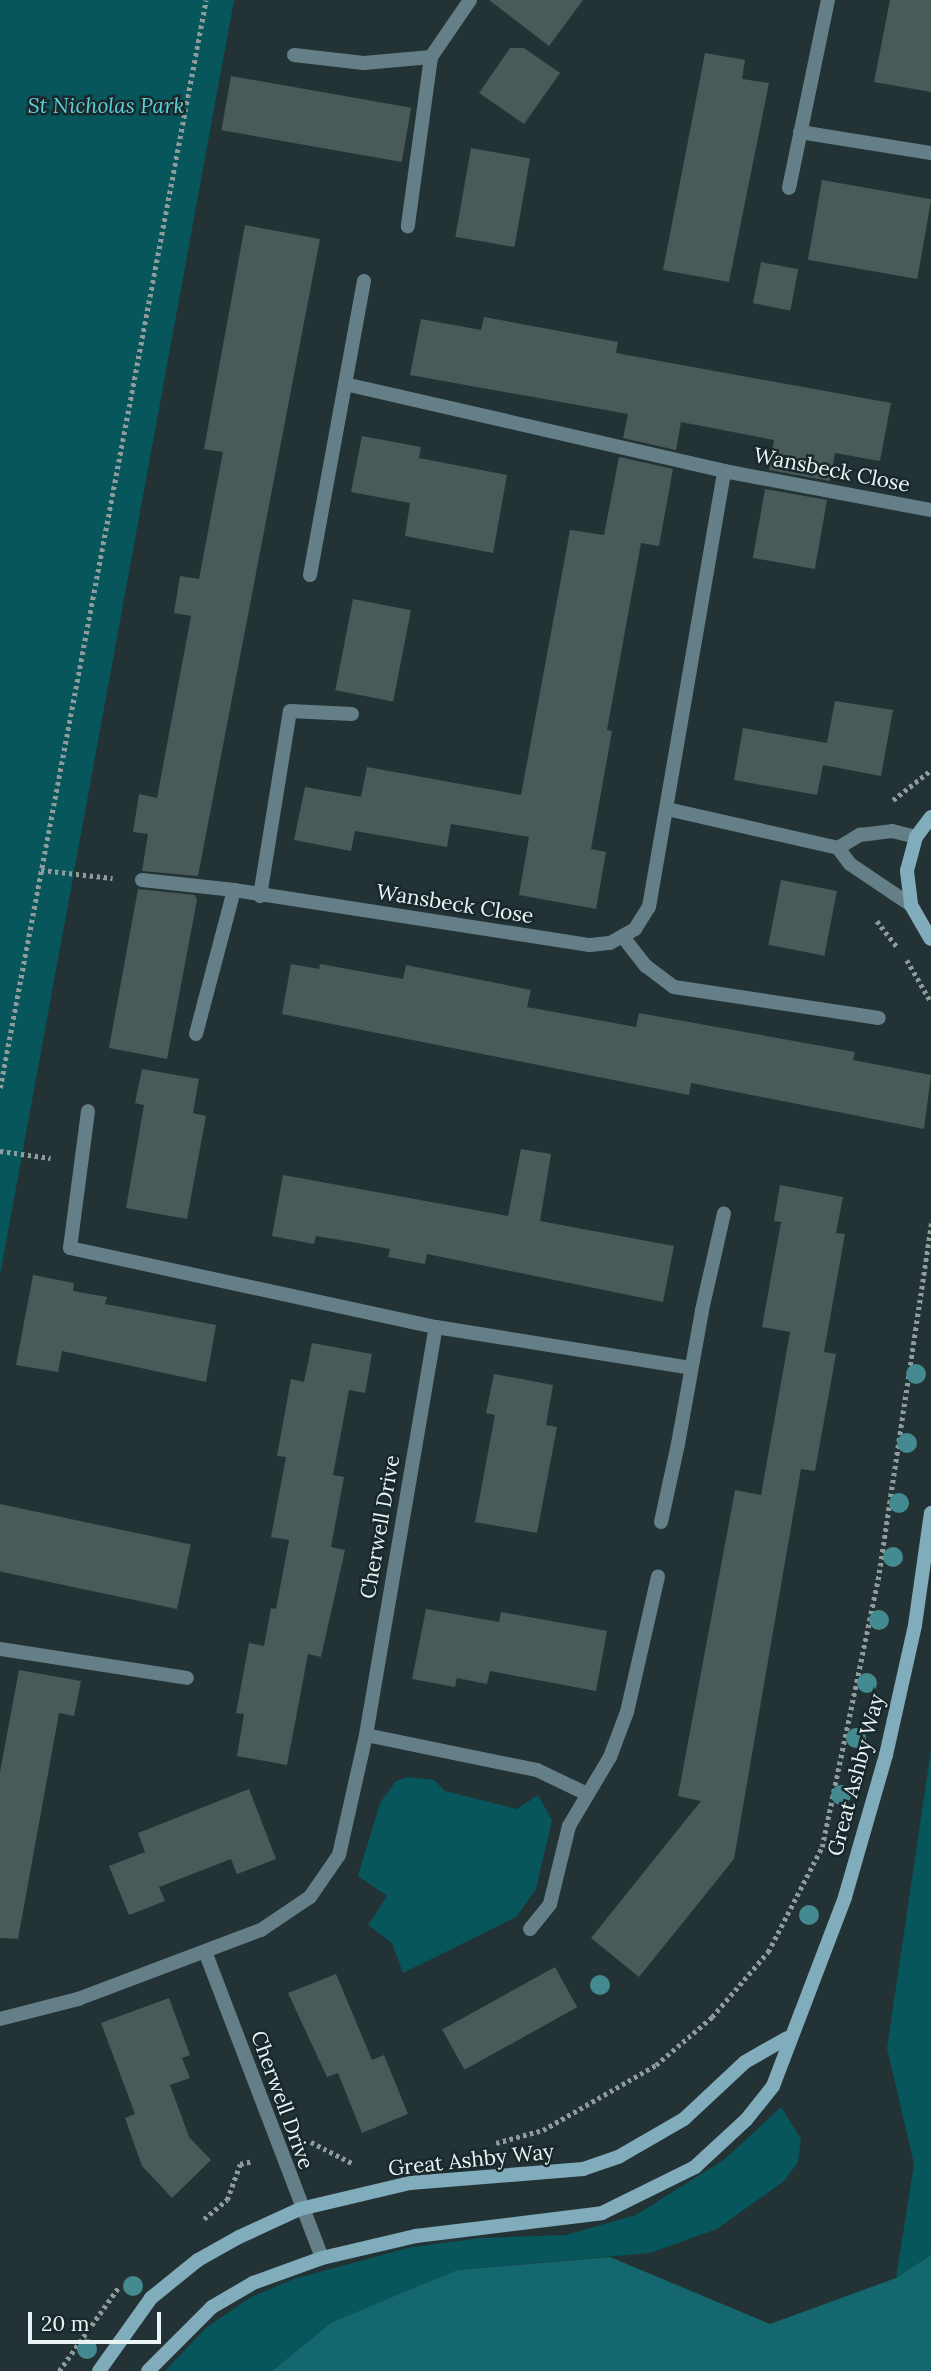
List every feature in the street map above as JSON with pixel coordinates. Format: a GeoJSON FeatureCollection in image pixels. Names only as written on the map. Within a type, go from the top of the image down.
{"type":"FeatureCollection","features":[{"type":"Feature","properties":{"kind":"street"},"geometry":{"type":"LineString","coordinates":[[408,226],[431,57],[470,0]]}},
{"type":"Feature","properties":{"kind":"street"},"geometry":{"type":"LineString","coordinates":[[789,188],[828,0]]}},
{"type":"Feature","properties":{"kind":"street"},"geometry":{"type":"LineString","coordinates":[[294,55],[364,63],[431,57]]}},
{"type":"Feature","properties":{"kind":"street"},"geometry":{"type":"LineString","coordinates":[[800,132],[931,153]]}},
{"type":"Feature","properties":{"kind":"street"},"geometry":{"type":"LineString","coordinates":[[310,575],[364,281]]}},
{"type":"Feature","properties":{"kind":"street","name":"Wansbeck Close"},"geometry":{"type":"LineString","coordinates":[[345,384],[724,471],[931,510]]}},
{"type":"Feature","properties":{"kind":"street","name":"Wansbeck Close"},"geometry":{"type":"LineString","coordinates":[[142,880],[234,890],[590,945],[623,937],[649,907],[724,471]]}},
{"type":"Feature","properties":{"kind":"street"},"geometry":{"type":"LineString","coordinates":[[260,896],[290,710],[352,714]]}},
{"type":"Feature","properties":{"kind":"street"},"geometry":{"type":"LineString","coordinates":[[667,809],[838,848],[850,864],[911,905]]}},
{"type":"Feature","properties":{"kind":"street"},"geometry":{"type":"LineString","coordinates":[[931,817],[916,837],[907,871],[911,905],[931,939]]}},
{"type":"Feature","properties":{"kind":"street"},"geometry":{"type":"LineString","coordinates":[[838,848],[860,835],[892,831],[916,837]]}},
{"type":"Feature","properties":{"kind":"street"},"geometry":{"type":"LineString","coordinates":[[196,1034],[234,890]]}},
{"type":"Feature","properties":{"kind":"street"},"geometry":{"type":"LineString","coordinates":[[623,937],[646,966],[674,987],[879,1018]]}},
{"type":"Feature","properties":{"kind":"street"},"geometry":{"type":"LineString","coordinates":[[88,1111],[70,1248],[436,1327],[691,1368]]}},
{"type":"Feature","properties":{"kind":"street"},"geometry":{"type":"LineString","coordinates":[[661,1522],[702,1310],[724,1213]]}},
{"type":"Feature","properties":{"kind":"street","name":"Cherwell Drive"},"geometry":{"type":"LineString","coordinates":[[0,2019],[45,2010],[205,1954],[292,1913],[327,1874],[348,1828],[436,1327]]}},
{"type":"Feature","properties":{"kind":"street","name":"Great Ashby Way"},"geometry":{"type":"LineString","coordinates":[[148,2371],[212,2307],[253,2283],[322,2258],[416,2236],[602,2213],[650,2193],[695,2168],[746,2120],[773,2086],[787,2038],[825,1955],[886,1755],[915,1625],[931,1513]]}},
{"type":"Feature","properties":{"kind":"street"},"geometry":{"type":"LineString","coordinates":[[530,1929],[550,1904],[569,1826],[585,1793],[610,1757],[627,1712],[658,1577]]}},
{"type":"Feature","properties":{"kind":"street"},"geometry":{"type":"LineString","coordinates":[[0,1649],[187,1678]]}},
{"type":"Feature","properties":{"kind":"street"},"geometry":{"type":"LineString","coordinates":[[366,1735],[537,1770],[585,1793]]}},
{"type":"Feature","properties":{"kind":"street","name":"Cherwell Drive"},"geometry":{"type":"LineString","coordinates":[[205,1954],[300,2209],[322,2258]]}},
{"type":"Feature","properties":{"kind":"street","name":"Great Ashby Way"},"geometry":{"type":"LineString","coordinates":[[99,2371],[151,2298],[198,2260],[300,2209],[410,2183],[583,2169],[620,2156],[684,2119],[745,2063],[787,2038]]}},
{"type":"Feature","properties":{"kind":"path"},"geometry":{"type":"LineString","coordinates":[[0,1088],[206,0]]}},
{"type":"Feature","properties":{"kind":"path"},"geometry":{"type":"LineString","coordinates":[[41,870],[142,880]]}},
{"type":"Feature","properties":{"kind":"path"},"geometry":{"type":"LineString","coordinates":[[0,1151],[81,1163]]}},
{"type":"Feature","properties":{"kind":"path"},"geometry":{"type":"LineString","coordinates":[[486,2146],[543,2130],[656,2065],[728,1999],[768,1952],[796,1902],[822,1847],[879,1573],[931,1223]]}},
{"type":"Feature","properties":{"kind":"path"},"geometry":{"type":"LineString","coordinates":[[197,2224],[227,2200],[240,2164],[312,2142],[351,2164],[362,2162]]}},
{"type":"Feature","properties":{"kind":"path"},"geometry":{"type":"LineString","coordinates":[[59,2371],[99,2309],[124,2282]]}},
{"type":"Feature","properties":{"kind":"green space","name":"St Nicholas Park"},"geometry":{"type":"Polygon","coordinates":[[[0,0],[234,0],[0,1275],[0,0]]]}},
{"type":"Feature","properties":{"kind":"green space"},"geometry":{"type":"Polygon","coordinates":[[[931,1750],[931,2255],[896,2278],[914,2164],[887,2048],[931,1750]]]}},
{"type":"Feature","properties":{"kind":"green space"},"geometry":{"type":"Polygon","coordinates":[[[408,1777],[434,1780],[445,1791],[517,1809],[538,1795],[552,1820],[536,1889],[516,1917],[403,1973],[392,1943],[368,1925],[387,1896],[358,1876],[380,1803],[396,1781],[408,1777]]]}},
{"type":"Feature","properties":{"kind":"green space"},"geometry":{"type":"Polygon","coordinates":[[[781,2107],[801,2139],[798,2162],[784,2181],[717,2229],[650,2253],[457,2270],[332,2322],[272,2371],[165,2371],[206,2328],[251,2297],[294,2279],[412,2247],[481,2238],[566,2235],[636,2215],[725,2159],[781,2107]]]}},
{"type":"Feature","properties":{"kind":"shaded area"},"geometry":{"type":"Polygon","coordinates":[[[931,2255],[931,2371],[272,2371],[332,2322],[457,2270],[610,2257],[770,2324],[896,2278],[931,2255]]]}},
{"type":"Feature","properties":{"kind":"building"},"geometry":{"type":"Polygon","coordinates":[[[489,0],[583,0],[549,46],[489,0]]]}},
{"type":"Feature","properties":{"kind":"building"},"geometry":{"type":"Polygon","coordinates":[[[890,0],[931,0],[931,92],[874,82],[890,0]]]}},
{"type":"Feature","properties":{"kind":"building"},"geometry":{"type":"Polygon","coordinates":[[[510,48],[524,48],[560,73],[524,124],[479,93],[510,48]]]}},
{"type":"Feature","properties":{"kind":"building"},"geometry":{"type":"Polygon","coordinates":[[[705,53],[745,60],[742,79],[769,83],[729,282],[663,270],[705,53]]]}},
{"type":"Feature","properties":{"kind":"building"},"geometry":{"type":"Polygon","coordinates":[[[231,76],[411,108],[402,162],[221,130],[231,76]]]}},
{"type":"Feature","properties":{"kind":"building"},"geometry":{"type":"Polygon","coordinates":[[[471,148],[530,158],[514,247],[455,237],[471,148]]]}},
{"type":"Feature","properties":{"kind":"building"},"geometry":{"type":"Polygon","coordinates":[[[822,180],[931,199],[917,279],[808,260],[822,180]]]}},
{"type":"Feature","properties":{"kind":"building"},"geometry":{"type":"Polygon","coordinates":[[[245,225],[320,239],[198,876],[142,871],[148,834],[133,832],[139,794],[157,798],[191,616],[174,613],[180,576],[199,579],[223,452],[204,449],[245,225]]]}},
{"type":"Feature","properties":{"kind":"building"},"geometry":{"type":"Polygon","coordinates":[[[761,262],[798,269],[790,310],[753,303],[761,262]]]}},
{"type":"Feature","properties":{"kind":"building"},"geometry":{"type":"Polygon","coordinates":[[[484,317],[618,342],[616,353],[891,403],[880,461],[835,453],[830,481],[769,470],[774,440],[681,422],[676,450],[623,438],[628,414],[410,375],[421,319],[481,330],[484,317]]]}},
{"type":"Feature","properties":{"kind":"building"},"geometry":{"type":"Polygon","coordinates":[[[362,436],[421,447],[419,458],[507,475],[493,553],[405,536],[410,503],[351,492],[362,436]]]}},
{"type":"Feature","properties":{"kind":"building"},"geometry":{"type":"Polygon","coordinates":[[[619,457],[673,469],[659,546],[641,543],[607,730],[612,731],[591,849],[606,852],[596,909],[519,895],[529,837],[451,824],[447,847],[355,831],[351,851],[294,840],[305,787],[361,797],[367,767],[521,795],[570,530],[604,535],[619,457]]]}},
{"type":"Feature","properties":{"kind":"building"},"geometry":{"type":"Polygon","coordinates":[[[765,489],[827,500],[815,569],[753,558],[765,489]]]}},
{"type":"Feature","properties":{"kind":"building"},"geometry":{"type":"Polygon","coordinates":[[[353,599],[411,610],[393,702],[335,690],[353,599]]]}},
{"type":"Feature","properties":{"kind":"building"},"geometry":{"type":"Polygon","coordinates":[[[835,701],[893,710],[881,776],[823,765],[817,795],[734,780],[743,728],[827,743],[835,701]]]}},
{"type":"Feature","properties":{"kind":"building"},"geometry":{"type":"Polygon","coordinates":[[[781,880],[837,891],[824,956],[768,945],[781,880]]]}},
{"type":"Feature","properties":{"kind":"building"},"geometry":{"type":"Polygon","coordinates":[[[138,889],[195,895],[197,900],[167,1059],[109,1048],[138,889]]]}},
{"type":"Feature","properties":{"kind":"building"},"geometry":{"type":"Polygon","coordinates":[[[291,964],[319,969],[320,964],[403,979],[406,965],[531,990],[527,1007],[636,1027],[639,1013],[855,1052],[853,1060],[931,1075],[924,1129],[691,1083],[689,1095],[282,1014],[291,964]]]}},
{"type":"Feature","properties":{"kind":"building"},"geometry":{"type":"Polygon","coordinates":[[[142,1069],[199,1079],[193,1113],[206,1116],[187,1219],[126,1208],[144,1105],[135,1103],[142,1069]]]}},
{"type":"Feature","properties":{"kind":"building"},"geometry":{"type":"Polygon","coordinates":[[[521,1149],[551,1154],[540,1221],[674,1246],[663,1302],[427,1254],[425,1264],[388,1257],[390,1249],[352,1242],[316,1236],[314,1244],[272,1236],[283,1175],[508,1216],[521,1149]]]}},
{"type":"Feature","properties":{"kind":"building"},"geometry":{"type":"Polygon","coordinates":[[[780,1185],[843,1197],[836,1233],[845,1234],[824,1352],[836,1354],[815,1471],[801,1469],[734,1859],[639,1977],[591,1938],[701,1801],[678,1796],[735,1490],[761,1495],[790,1332],[762,1327],[781,1222],[774,1221],[780,1185]]]}},
{"type":"Feature","properties":{"kind":"building"},"geometry":{"type":"Polygon","coordinates":[[[33,1275],[74,1283],[73,1291],[107,1297],[105,1304],[216,1325],[206,1382],[62,1351],[58,1372],[16,1365],[33,1275]]]}},
{"type":"Feature","properties":{"kind":"building"},"geometry":{"type":"Polygon","coordinates":[[[312,1343],[372,1354],[365,1393],[349,1390],[333,1475],[344,1477],[331,1547],[345,1550],[321,1657],[308,1654],[287,1765],[237,1756],[244,1714],[236,1713],[249,1643],[264,1646],[271,1608],[276,1609],[289,1540],[271,1537],[286,1457],[277,1456],[291,1379],[304,1382],[312,1343]]]}},
{"type":"Feature","properties":{"kind":"building"},"geometry":{"type":"Polygon","coordinates":[[[494,1374],[553,1385],[546,1425],[557,1427],[537,1533],[475,1522],[495,1415],[486,1413],[494,1374]]]}},
{"type":"Feature","properties":{"kind":"building"},"geometry":{"type":"Polygon","coordinates":[[[0,1504],[191,1545],[177,1609],[0,1571],[0,1504]]]}},
{"type":"Feature","properties":{"kind":"building"},"geometry":{"type":"Polygon","coordinates":[[[426,1609],[499,1622],[501,1612],[607,1631],[596,1691],[490,1671],[487,1684],[457,1678],[455,1687],[412,1679],[426,1609]]]}},
{"type":"Feature","properties":{"kind":"building"},"geometry":{"type":"Polygon","coordinates":[[[19,1670],[81,1681],[74,1716],[59,1713],[18,1939],[0,1938],[0,1772],[19,1670]]]}},
{"type":"Feature","properties":{"kind":"building"},"geometry":{"type":"Polygon","coordinates":[[[249,1789],[276,1859],[237,1874],[231,1859],[159,1887],[165,1901],[129,1915],[109,1866],[145,1852],[138,1833],[249,1789]]]}},
{"type":"Feature","properties":{"kind":"building"},"geometry":{"type":"Polygon","coordinates":[[[555,1967],[577,2007],[464,2070],[442,2030],[555,1967]]]}},
{"type":"Feature","properties":{"kind":"building"},"geometry":{"type":"Polygon","coordinates":[[[336,1974],[372,2060],[384,2055],[408,2114],[362,2133],[338,2073],[327,2077],[288,1993],[336,1974]]]}},
{"type":"Feature","properties":{"kind":"building"},"geometry":{"type":"Polygon","coordinates":[[[169,1998],[190,2055],[182,2058],[190,2078],[170,2085],[189,2137],[211,2160],[172,2198],[142,2166],[125,2118],[135,2114],[101,2023],[169,1998]]]}}]}
